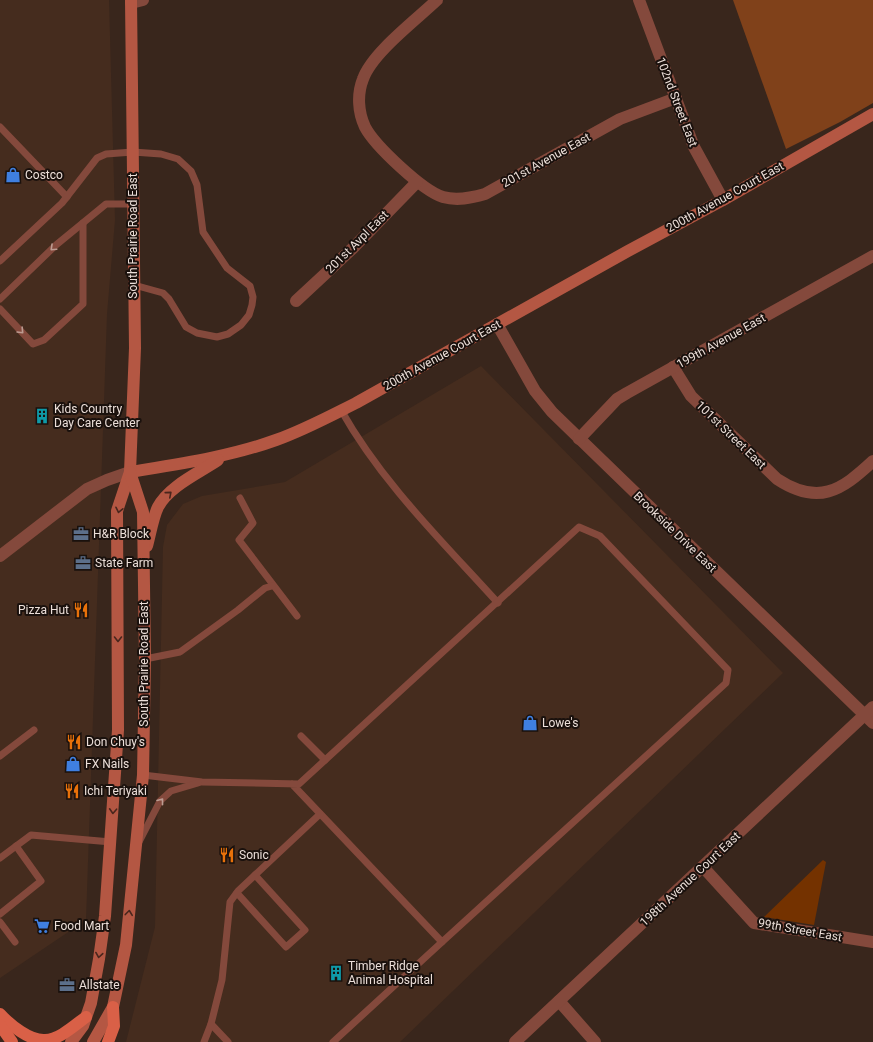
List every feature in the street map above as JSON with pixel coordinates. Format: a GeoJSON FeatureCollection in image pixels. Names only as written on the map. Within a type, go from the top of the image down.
{"type":"FeatureCollection","features":[{"type":"Feature","properties":{"kind":"main road","name":"South Prairie Road East"},"geometry":{"type":"LineString","coordinates":[[71,1042],[83,1026],[91,1003],[105,916],[118,730],[117,512],[130,472],[134,348],[133,152],[135,1]]}},
{"type":"Feature","properties":{"kind":"main road","name":"200th Avenue Court East"},"geometry":{"type":"LineString","coordinates":[[130,472],[206,460],[276,440],[342,410],[723,200],[873,114]]}},
{"type":"Feature","properties":{"kind":"main road"},"geometry":{"type":"LineString","coordinates":[[144,555],[158,508],[164,498],[179,486],[228,454]]}},
{"type":"Feature","properties":{"kind":"main road","name":"South Prairie Road East"},"geometry":{"type":"LineString","coordinates":[[93,1042],[113,1007],[126,945],[143,775],[145,659],[143,512],[130,472]]}},
{"type":"Feature","properties":{"kind":"main road"},"geometry":{"type":"LineString","coordinates":[[108,1042],[114,1026],[113,1007]]}},
{"type":"Feature","properties":{"kind":"main road"},"geometry":{"type":"LineString","coordinates":[[0,1014],[22,1034],[45,1040],[59,1036],[86,1017]]}},
{"type":"Feature","properties":{"kind":"main road"},"geometry":{"type":"LineString","coordinates":[[0,1025],[12,1042]]}},
{"type":"Feature","properties":{"kind":"street"},"geometry":{"type":"LineString","coordinates":[[417,182],[372,138],[365,126],[360,111],[359,100],[361,84],[368,68],[378,56],[437,0]]}},
{"type":"Feature","properties":{"kind":"street","name":"102nd Street East"},"geometry":{"type":"LineString","coordinates":[[639,0],[694,147],[723,200]]}},
{"type":"Feature","properties":{"kind":"street","name":"201st Avenue East"},"geometry":{"type":"LineString","coordinates":[[417,182],[429,191],[443,197],[456,199],[472,198],[485,194],[620,119],[676,98]]}},
{"type":"Feature","properties":{"kind":"street","name":"201st Avpl East"},"geometry":{"type":"LineString","coordinates":[[296,302],[353,248],[417,182]]}},
{"type":"Feature","properties":{"kind":"street","name":"199th Avenue East"},"geometry":{"type":"LineString","coordinates":[[579,439],[618,399],[873,256]]}},
{"type":"Feature","properties":{"kind":"street","name":"Brookside Drive East"},"geometry":{"type":"LineString","coordinates":[[497,324],[534,391],[552,412],[870,715]]}},
{"type":"Feature","properties":{"kind":"street","name":"101st Street East"},"geometry":{"type":"LineString","coordinates":[[673,367],[691,396],[777,480],[789,487],[801,491],[823,493],[838,489],[852,481],[873,461]]}},
{"type":"Feature","properties":{"kind":"street","name":"200th Avenue Court East"},"geometry":{"type":"LineString","coordinates":[[0,556],[86,489],[130,472]]}},
{"type":"Feature","properties":{"kind":"street","name":"198th Avenue Court East"},"geometry":{"type":"LineString","coordinates":[[515,1042],[703,867],[870,715]]}},
{"type":"Feature","properties":{"kind":"street","name":"99th Street East"},"geometry":{"type":"LineString","coordinates":[[703,867],[754,923],[873,942]]}},
{"type":"Feature","properties":{"kind":"street"},"geometry":{"type":"LineString","coordinates":[[559,1001],[595,1042]]}},
{"type":"Feature","properties":{"kind":"lane"},"geometry":{"type":"LineString","coordinates":[[0,127],[67,197]]}},
{"type":"Feature","properties":{"kind":"lane"},"geometry":{"type":"LineString","coordinates":[[0,261],[67,197],[97,158],[106,154],[133,152],[161,154],[178,159],[191,171],[197,185],[204,232],[227,268],[250,286],[253,297],[252,305],[249,316],[241,325],[228,334],[217,337],[197,333],[186,327],[169,299],[163,293],[134,285]]}},
{"type":"Feature","properties":{"kind":"lane"},"geometry":{"type":"LineString","coordinates":[[0,299],[56,245],[106,204],[133,204]]}},
{"type":"Feature","properties":{"kind":"lane"},"geometry":{"type":"LineString","coordinates":[[0,309],[33,344],[44,340],[83,304],[83,223]]}},
{"type":"Feature","properties":{"kind":"lane"},"geometry":{"type":"LineString","coordinates":[[342,410],[359,441],[376,466],[412,509],[498,603]]}},
{"type":"Feature","properties":{"kind":"lane"},"geometry":{"type":"LineString","coordinates":[[240,498],[254,522],[239,540],[296,616]]}},
{"type":"Feature","properties":{"kind":"lane"},"geometry":{"type":"LineString","coordinates":[[143,775],[202,782],[299,784],[498,603],[578,527],[600,536],[728,670],[726,683],[333,1042]]}},
{"type":"Feature","properties":{"kind":"lane"},"geometry":{"type":"LineString","coordinates":[[145,659],[180,652],[265,588],[272,586]]}},
{"type":"Feature","properties":{"kind":"lane"},"geometry":{"type":"LineString","coordinates":[[0,756],[34,730]]}},
{"type":"Feature","properties":{"kind":"lane"},"geometry":{"type":"LineString","coordinates":[[301,736],[325,760]]}},
{"type":"Feature","properties":{"kind":"lane"},"geometry":{"type":"LineString","coordinates":[[136,848],[160,801],[171,791],[202,782]]}},
{"type":"Feature","properties":{"kind":"lane"},"geometry":{"type":"LineString","coordinates":[[292,784],[442,942]]}},
{"type":"Feature","properties":{"kind":"lane"},"geometry":{"type":"LineString","coordinates":[[204,1042],[211,1024],[222,980],[230,902],[255,875],[320,814]]}},
{"type":"Feature","properties":{"kind":"lane"},"geometry":{"type":"LineString","coordinates":[[0,858],[31,835],[110,842]]}},
{"type":"Feature","properties":{"kind":"lane"},"geometry":{"type":"LineString","coordinates":[[0,914],[41,881],[16,846]]}},
{"type":"Feature","properties":{"kind":"lane"},"geometry":{"type":"LineString","coordinates":[[237,893],[286,947],[305,930],[255,875]]}},
{"type":"Feature","properties":{"kind":"lane"},"geometry":{"type":"LineString","coordinates":[[0,922],[15,942]]}},
{"type":"Feature","properties":{"kind":"lane"},"geometry":{"type":"LineString","coordinates":[[211,1024],[228,1042]]}},
{"type":"Feature","properties":{"kind":"shaded area"},"geometry":{"type":"Polygon","coordinates":[[[0,0],[109,0],[115,220],[107,314],[86,920],[0,978],[0,0]]]}},
{"type":"Feature","properties":{"kind":"shaded area"},"geometry":{"type":"Polygon","coordinates":[[[733,0],[873,0],[873,103],[840,122],[786,149],[733,0]]]}},
{"type":"Feature","properties":{"kind":"shaded area"},"geometry":{"type":"Polygon","coordinates":[[[481,366],[783,673],[400,1042],[126,1042],[155,927],[163,547],[167,525],[183,504],[202,496],[285,482],[481,366]]]}},
{"type":"Feature","properties":{"kind":"shaded area"},"geometry":{"type":"Polygon","coordinates":[[[823,860],[826,862],[814,925],[764,917],[823,860]]]}},
{"type":"Feature","properties":{"kind":"place","name":"Costco"},"geometry":{"type":"Point","coordinates":[13,175]}},
{"type":"Feature","properties":{"kind":"place","name":"Kids Country Day Care Center"},"geometry":{"type":"Point","coordinates":[42,416]}},
{"type":"Feature","properties":{"kind":"place","name":"H&R Block"},"geometry":{"type":"Point","coordinates":[81,534]}},
{"type":"Feature","properties":{"kind":"place","name":"State Farm"},"geometry":{"type":"Point","coordinates":[83,563]}},
{"type":"Feature","properties":{"kind":"place","name":"Pizza Hut"},"geometry":{"type":"Point","coordinates":[81,610]}},
{"type":"Feature","properties":{"kind":"place","name":"Lowe's"},"geometry":{"type":"Point","coordinates":[530,723]}},
{"type":"Feature","properties":{"kind":"place","name":"Don Chuy's"},"geometry":{"type":"Point","coordinates":[74,742]}},
{"type":"Feature","properties":{"kind":"place","name":"FX Nails"},"geometry":{"type":"Point","coordinates":[73,764]}},
{"type":"Feature","properties":{"kind":"place","name":"Ichi Teriyaki"},"geometry":{"type":"Point","coordinates":[72,791]}},
{"type":"Feature","properties":{"kind":"place","name":"Sonic"},"geometry":{"type":"Point","coordinates":[227,855]}},
{"type":"Feature","properties":{"kind":"place","name":"Food Mart"},"geometry":{"type":"Point","coordinates":[42,926]}},
{"type":"Feature","properties":{"kind":"place","name":"Timber Ridge Animal Hospital"},"geometry":{"type":"Point","coordinates":[336,973]}},
{"type":"Feature","properties":{"kind":"place","name":"Allstate"},"geometry":{"type":"Point","coordinates":[67,985]}}]}
